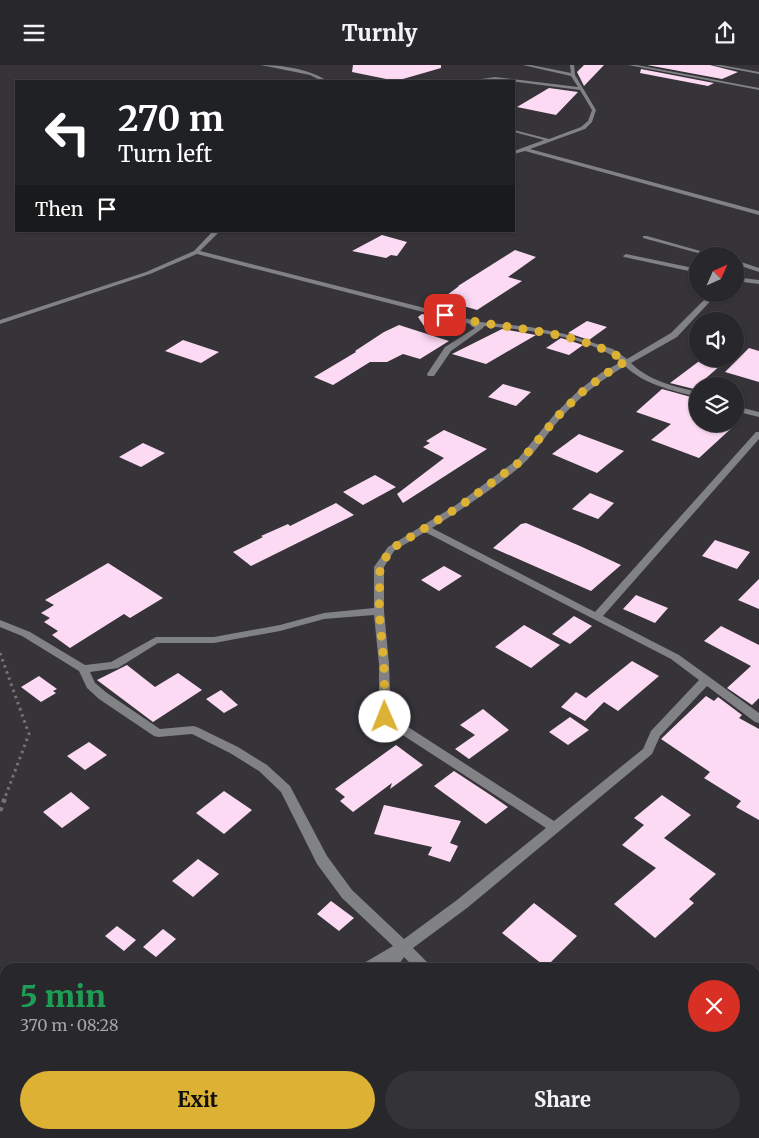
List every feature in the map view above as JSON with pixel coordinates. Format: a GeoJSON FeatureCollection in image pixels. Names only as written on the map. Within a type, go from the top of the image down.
{"type":"FeatureCollection","features":[{"type":"Feature","properties":{"kind":"street"},"geometry":{"type":"LineString","coordinates":[[263,65],[312,74],[323,80]]}},
{"type":"Feature","properties":{"kind":"street"},"geometry":{"type":"LineString","coordinates":[[525,65],[573,75]]}},
{"type":"Feature","properties":{"kind":"street"},"geometry":{"type":"LineString","coordinates":[[515,153],[583,127],[590,122],[594,110],[573,75],[572,65]]}},
{"type":"Feature","properties":{"kind":"street"},"geometry":{"type":"LineString","coordinates":[[630,65],[759,89]]}},
{"type":"Feature","properties":{"kind":"street"},"geometry":{"type":"LineString","coordinates":[[714,67],[724,66],[759,73]]}},
{"type":"Feature","properties":{"kind":"street"},"geometry":{"type":"LineString","coordinates":[[700,77],[707,74]]}},
{"type":"Feature","properties":{"kind":"street"},"geometry":{"type":"LineString","coordinates":[[478,80],[495,78],[511,80]]}},
{"type":"Feature","properties":{"kind":"street"},"geometry":{"type":"LineString","coordinates":[[515,81],[581,89]]}},
{"type":"Feature","properties":{"kind":"street"},"geometry":{"type":"LineString","coordinates":[[515,131],[549,140]]}},
{"type":"Feature","properties":{"kind":"street"},"geometry":{"type":"LineString","coordinates":[[524,149],[759,213]]}},
{"type":"Feature","properties":{"kind":"street"},"geometry":{"type":"LineString","coordinates":[[724,197],[759,207]]}},
{"type":"Feature","properties":{"kind":"street"},"geometry":{"type":"LineString","coordinates":[[0,322],[148,273],[196,252],[216,232]]}},
{"type":"Feature","properties":{"kind":"street"},"geometry":{"type":"LineString","coordinates":[[645,237],[689,249]]}},
{"type":"Feature","properties":{"kind":"street"},"geometry":{"type":"LineString","coordinates":[[196,252],[480,324],[523,327],[570,338],[612,352],[626,361],[642,376],[689,392]]}},
{"type":"Feature","properties":{"kind":"street"},"geometry":{"type":"LineString","coordinates":[[626,256],[689,269]]}},
{"type":"Feature","properties":{"kind":"street"},"geometry":{"type":"LineString","coordinates":[[744,265],[759,270]]}},
{"type":"Feature","properties":{"kind":"street"},"geometry":{"type":"LineString","coordinates":[[744,280],[759,282]]}},
{"type":"Feature","properties":{"kind":"street"},"geometry":{"type":"LineString","coordinates":[[554,827],[385,717],[384,664],[379,611],[380,567],[391,549],[459,507],[521,461],[557,417],[581,393],[626,361],[674,335],[705,303]]}},
{"type":"Feature","properties":{"kind":"street"},"geometry":{"type":"LineString","coordinates":[[427,311],[480,327],[448,349],[431,373]]}},
{"type":"Feature","properties":{"kind":"street"},"geometry":{"type":"LineString","coordinates":[[744,411],[759,415]]}},
{"type":"Feature","properties":{"kind":"street"},"geometry":{"type":"LineString","coordinates":[[597,616],[759,434]]}},
{"type":"Feature","properties":{"kind":"street"},"geometry":{"type":"LineString","coordinates":[[425,528],[675,657],[759,719]]}},
{"type":"Feature","properties":{"kind":"street"},"geometry":{"type":"LineString","coordinates":[[83,669],[114,665],[156,640],[214,640],[280,628],[324,616],[379,611]]}},
{"type":"Feature","properties":{"kind":"street"},"geometry":{"type":"LineString","coordinates":[[0,623],[26,634],[83,669],[90,685],[158,733],[193,730],[234,750],[263,768],[286,789],[322,860],[347,894],[420,963]]}},
{"type":"Feature","properties":{"kind":"street"},"geometry":{"type":"LineString","coordinates":[[376,963],[403,947],[462,903],[648,751],[655,734],[706,680]]}},
{"type":"Feature","properties":{"kind":"street"},"geometry":{"type":"LineString","coordinates":[[393,963],[403,947]]}},
{"type":"Feature","properties":{"kind":"path"},"geometry":{"type":"LineString","coordinates":[[0,653],[29,734],[0,811]]}},
{"type":"Feature","properties":{"kind":"building"},"geometry":{"type":"Polygon","coordinates":[[[353,65],[441,65],[441,68],[399,80],[352,72],[353,65]]]}},
{"type":"Feature","properties":{"kind":"building"},"geometry":{"type":"Polygon","coordinates":[[[584,65],[604,65],[584,86],[577,72],[584,65]]]}},
{"type":"Feature","properties":{"kind":"building"},"geometry":{"type":"Polygon","coordinates":[[[647,65],[710,65],[738,72],[722,79],[647,65]]]}},
{"type":"Feature","properties":{"kind":"building"},"geometry":{"type":"Polygon","coordinates":[[[641,69],[714,83],[708,86],[640,73],[641,69]]]}},
{"type":"Feature","properties":{"kind":"building"},"geometry":{"type":"Polygon","coordinates":[[[549,88],[578,92],[556,115],[517,107],[549,88]]]}},
{"type":"Feature","properties":{"kind":"building"},"geometry":{"type":"Polygon","coordinates":[[[382,235],[407,242],[397,256],[391,255],[386,258],[352,251],[382,235]]]}},
{"type":"Feature","properties":{"kind":"building"},"geometry":{"type":"Polygon","coordinates":[[[515,250],[536,257],[508,277],[522,281],[477,310],[460,305],[448,312],[430,308],[458,286],[515,250]]]}},
{"type":"Feature","properties":{"kind":"building"},"geometry":{"type":"Polygon","coordinates":[[[422,314],[438,318],[424,326],[418,317],[422,314]]]}},
{"type":"Feature","properties":{"kind":"building"},"geometry":{"type":"Polygon","coordinates":[[[587,321],[607,327],[589,340],[568,333],[587,321]]]}},
{"type":"Feature","properties":{"kind":"building"},"geometry":{"type":"Polygon","coordinates":[[[399,325],[449,341],[420,359],[403,354],[387,362],[370,362],[333,385],[314,377],[356,352],[384,332],[399,325]]]}},
{"type":"Feature","properties":{"kind":"building"},"geometry":{"type":"Polygon","coordinates":[[[502,329],[536,335],[486,364],[452,354],[502,329]]]}},
{"type":"Feature","properties":{"kind":"building"},"geometry":{"type":"Polygon","coordinates":[[[561,338],[583,345],[569,355],[546,348],[561,338]]]}},
{"type":"Feature","properties":{"kind":"building"},"geometry":{"type":"Polygon","coordinates":[[[183,340],[219,352],[201,363],[165,351],[183,340]]]}},
{"type":"Feature","properties":{"kind":"building"},"geometry":{"type":"Polygon","coordinates":[[[749,348],[759,351],[759,382],[725,372],[730,367],[744,367],[744,353],[749,348]]]}},
{"type":"Feature","properties":{"kind":"building"},"geometry":{"type":"Polygon","coordinates":[[[691,367],[719,367],[707,377],[689,377],[689,388],[670,383],[691,367]]]}},
{"type":"Feature","properties":{"kind":"building"},"geometry":{"type":"Polygon","coordinates":[[[503,384],[531,392],[516,406],[488,397],[503,384]]]}},
{"type":"Feature","properties":{"kind":"building"},"geometry":{"type":"Polygon","coordinates":[[[662,389],[689,396],[689,432],[727,432],[699,458],[651,440],[671,424],[636,412],[662,389]]]}},
{"type":"Feature","properties":{"kind":"building"},"geometry":{"type":"Polygon","coordinates":[[[444,430],[487,449],[403,503],[397,494],[444,458],[423,447],[430,443],[426,441],[444,430]]]}},
{"type":"Feature","properties":{"kind":"building"},"geometry":{"type":"Polygon","coordinates":[[[579,434],[624,451],[597,473],[552,454],[579,434]]]}},
{"type":"Feature","properties":{"kind":"building"},"geometry":{"type":"Polygon","coordinates":[[[143,443],[165,453],[141,467],[119,457],[143,443]]]}},
{"type":"Feature","properties":{"kind":"building"},"geometry":{"type":"Polygon","coordinates":[[[375,475],[396,487],[363,505],[343,492],[375,475]]]}},
{"type":"Feature","properties":{"kind":"building"},"geometry":{"type":"Polygon","coordinates":[[[590,493],[614,503],[598,519],[572,509],[590,493]]]}},
{"type":"Feature","properties":{"kind":"building"},"geometry":{"type":"Polygon","coordinates":[[[336,503],[354,515],[251,566],[233,552],[263,537],[261,536],[288,524],[290,526],[336,503]]]}},
{"type":"Feature","properties":{"kind":"building"},"geometry":{"type":"Polygon","coordinates":[[[526,523],[621,565],[591,591],[493,548],[521,524],[526,523]]]}},
{"type":"Feature","properties":{"kind":"building"},"geometry":{"type":"Polygon","coordinates":[[[715,540],[750,552],[737,569],[702,556],[715,540]]]}},
{"type":"Feature","properties":{"kind":"building"},"geometry":{"type":"Polygon","coordinates":[[[108,563],[163,598],[130,618],[124,614],[70,648],[52,635],[58,631],[44,622],[50,618],[41,613],[54,605],[45,600],[108,563]]]}},
{"type":"Feature","properties":{"kind":"building"},"geometry":{"type":"Polygon","coordinates":[[[444,566],[462,576],[439,591],[421,580],[444,566]]]}},
{"type":"Feature","properties":{"kind":"building"},"geometry":{"type":"Polygon","coordinates":[[[759,579],[759,609],[738,600],[759,579]]]}},
{"type":"Feature","properties":{"kind":"building"},"geometry":{"type":"Polygon","coordinates":[[[636,595],[668,608],[655,623],[623,609],[636,595]]]}},
{"type":"Feature","properties":{"kind":"building"},"geometry":{"type":"Polygon","coordinates":[[[574,616],[592,626],[570,644],[552,634],[574,616]]]}},
{"type":"Feature","properties":{"kind":"building"},"geometry":{"type":"Polygon","coordinates":[[[524,625],[560,645],[531,668],[495,647],[524,625]]]}},
{"type":"Feature","properties":{"kind":"building"},"geometry":{"type":"Polygon","coordinates":[[[721,626],[759,645],[759,698],[752,705],[727,688],[751,666],[704,641],[721,626]]]}},
{"type":"Feature","properties":{"kind":"building"},"geometry":{"type":"Polygon","coordinates":[[[632,661],[659,676],[618,711],[604,702],[585,721],[561,707],[576,692],[586,698],[632,661]]]}},
{"type":"Feature","properties":{"kind":"building"},"geometry":{"type":"Polygon","coordinates":[[[127,665],[155,687],[178,673],[202,690],[153,722],[97,680],[127,665]]]}},
{"type":"Feature","properties":{"kind":"building"},"geometry":{"type":"Polygon","coordinates":[[[39,676],[57,689],[53,691],[56,693],[41,702],[21,687],[39,676]]]}},
{"type":"Feature","properties":{"kind":"building"},"geometry":{"type":"Polygon","coordinates":[[[221,690],[238,705],[224,713],[206,699],[221,690]]]}},
{"type":"Feature","properties":{"kind":"building"},"geometry":{"type":"Polygon","coordinates":[[[706,696],[714,701],[718,697],[742,715],[739,718],[759,729],[759,820],[736,807],[741,801],[704,778],[710,772],[661,739],[706,696]]]}},
{"type":"Feature","properties":{"kind":"building"},"geometry":{"type":"Polygon","coordinates":[[[483,709],[509,730],[469,759],[455,749],[475,735],[460,725],[483,709]]]}},
{"type":"Feature","properties":{"kind":"building"},"geometry":{"type":"Polygon","coordinates":[[[570,717],[589,730],[568,745],[549,732],[570,717]]]}},
{"type":"Feature","properties":{"kind":"building"},"geometry":{"type":"Polygon","coordinates":[[[89,742],[107,755],[85,770],[67,756],[89,742]]]}},
{"type":"Feature","properties":{"kind":"building"},"geometry":{"type":"Polygon","coordinates":[[[396,745],[423,765],[390,789],[392,783],[353,812],[340,801],[345,797],[335,789],[396,745]]]}},
{"type":"Feature","properties":{"kind":"building"},"geometry":{"type":"Polygon","coordinates":[[[454,771],[508,807],[486,824],[434,786],[454,771]]]}},
{"type":"Feature","properties":{"kind":"building"},"geometry":{"type":"Polygon","coordinates":[[[224,791],[252,810],[224,834],[196,813],[224,791]]]}},
{"type":"Feature","properties":{"kind":"building"},"geometry":{"type":"Polygon","coordinates":[[[71,792],[90,808],[62,828],[43,812],[71,792]]]}},
{"type":"Feature","properties":{"kind":"building"},"geometry":{"type":"Polygon","coordinates":[[[662,795],[691,815],[664,838],[716,874],[689,899],[694,903],[655,938],[614,904],[656,868],[622,845],[644,825],[634,818],[662,795]]]}},
{"type":"Feature","properties":{"kind":"building"},"geometry":{"type":"Polygon","coordinates":[[[384,805],[461,821],[450,843],[458,846],[450,862],[428,855],[432,847],[374,834],[384,805]]]}},
{"type":"Feature","properties":{"kind":"building"},"geometry":{"type":"Polygon","coordinates":[[[198,859],[219,874],[193,897],[172,881],[198,859]]]}},
{"type":"Feature","properties":{"kind":"building"},"geometry":{"type":"Polygon","coordinates":[[[331,901],[354,918],[339,931],[317,914],[331,901]]]}},
{"type":"Feature","properties":{"kind":"building"},"geometry":{"type":"Polygon","coordinates":[[[534,903],[577,936],[550,963],[541,963],[502,933],[534,903]]]}},
{"type":"Feature","properties":{"kind":"building"},"geometry":{"type":"Polygon","coordinates":[[[117,926],[136,940],[124,951],[105,936],[117,926]]]}},
{"type":"Feature","properties":{"kind":"building"},"geometry":{"type":"Polygon","coordinates":[[[163,929],[176,939],[156,957],[143,947],[163,929]]]}},
{"type":"Feature","properties":{"kind":"route"},"geometry":{"type":"LineString","coordinates":[[385,717],[384,664],[379,611],[380,567],[391,549],[459,507],[521,461],[557,417],[581,393],[626,361],[612,352],[570,338],[523,327],[480,324],[445,315]]}}]}
